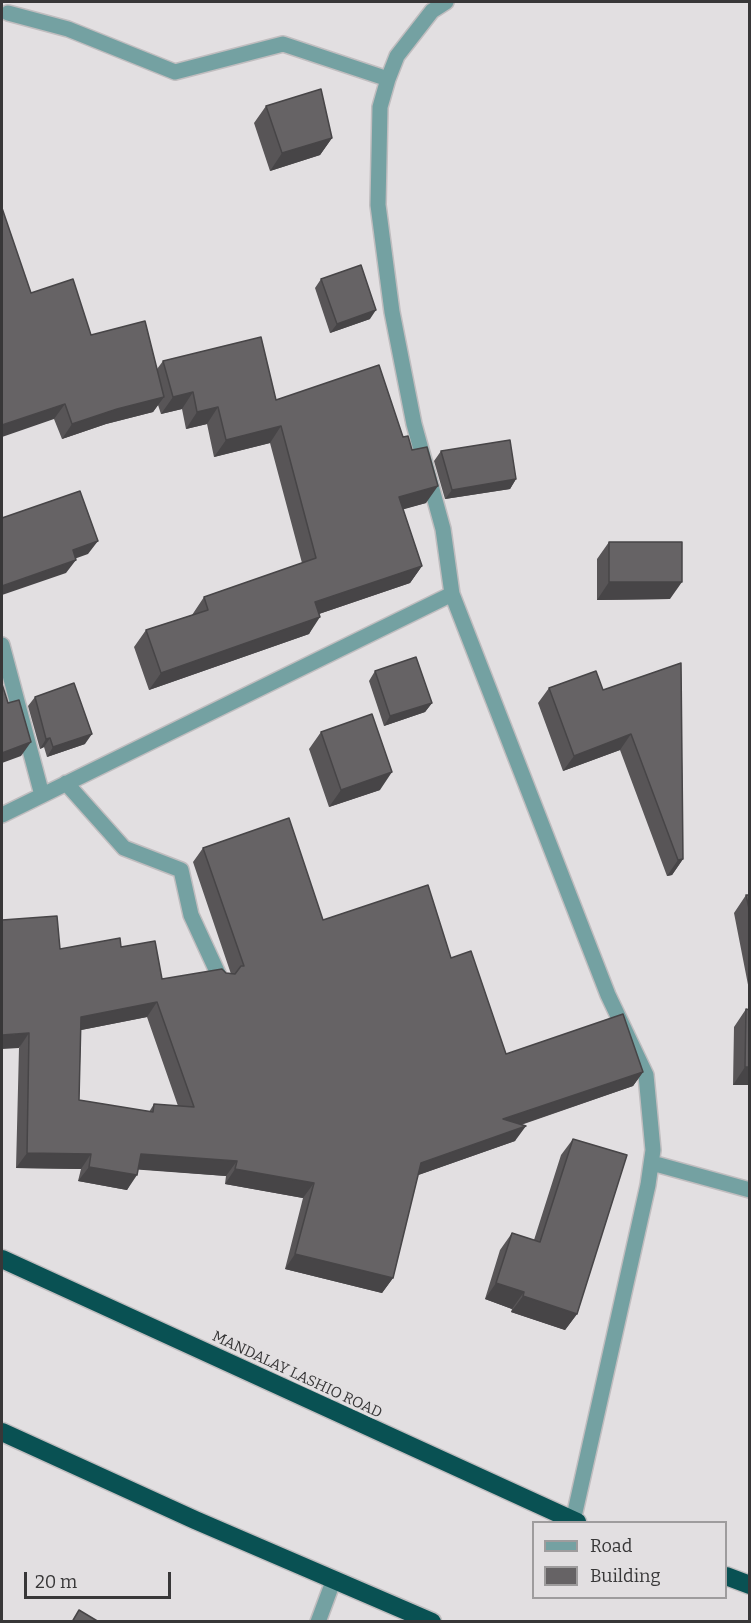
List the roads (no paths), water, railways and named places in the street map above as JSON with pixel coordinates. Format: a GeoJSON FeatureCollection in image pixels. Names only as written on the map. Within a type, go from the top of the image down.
{"type":"FeatureCollection","features":[{"type":"Feature","properties":{"kind":"highway","name":"MANDALAY LASHIO ROAD"},"geometry":{"type":"LineString","coordinates":[[2,1259],[573,1521]]}},
{"type":"Feature","properties":{"kind":"highway"},"geometry":{"type":"LineString","coordinates":[[2,1432],[195,1520],[432,1622]]}},
{"type":"Feature","properties":{"kind":"highway"},"geometry":{"type":"LineString","coordinates":[[727,1576],[750,1585]]}},
{"type":"Feature","properties":{"kind":"street"},"geometry":{"type":"LineString","coordinates":[[446,2],[432,12],[397,56],[380,107],[378,205],[392,312],[414,424],[443,529],[452,594],[608,995],[646,1075],[653,1150],[575,1521]]}},
{"type":"Feature","properties":{"kind":"street"},"geometry":{"type":"LineString","coordinates":[[8,13],[68,29],[175,72],[283,44],[388,79]]}},
{"type":"Feature","properties":{"kind":"street"},"geometry":{"type":"LineString","coordinates":[[2,815],[452,594]]}},
{"type":"Feature","properties":{"kind":"street"},"geometry":{"type":"LineString","coordinates":[[2,645],[42,795]]}},
{"type":"Feature","properties":{"kind":"street"},"geometry":{"type":"LineString","coordinates":[[66,783],[124,848],[181,870],[191,915],[221,980]]}},
{"type":"Feature","properties":{"kind":"street"},"geometry":{"type":"LineString","coordinates":[[652,1163],[750,1190]]}},
{"type":"Feature","properties":{"kind":"street"},"geometry":{"type":"LineString","coordinates":[[318,1622],[334,1580]]}}]}
